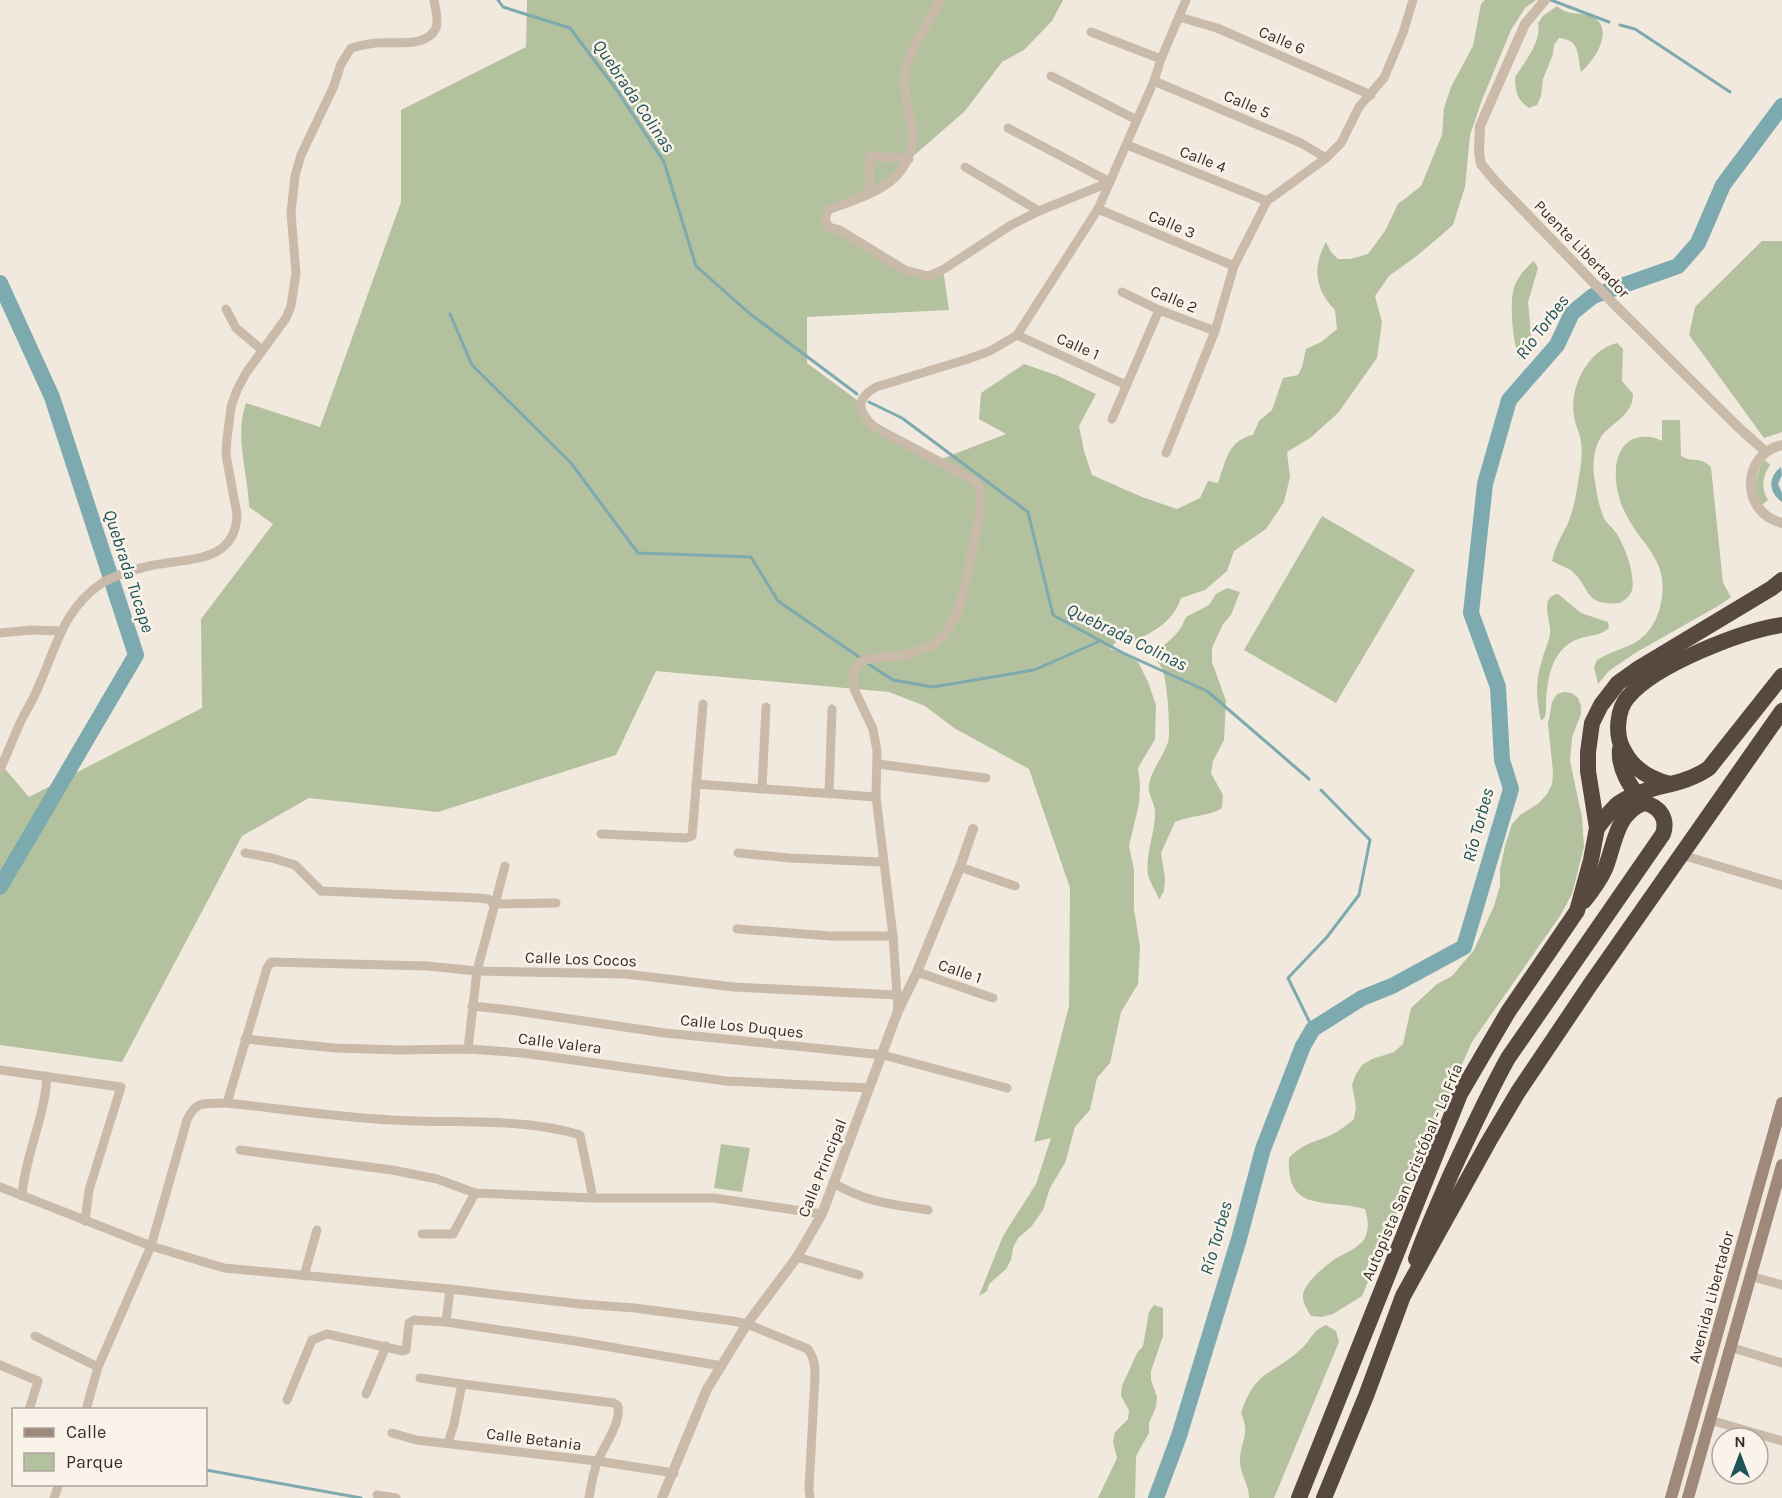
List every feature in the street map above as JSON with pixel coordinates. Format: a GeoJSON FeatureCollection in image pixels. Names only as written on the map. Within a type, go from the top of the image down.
{"type":"FeatureCollection","features":[{"type":"Feature","properties":{"kind":"highway","name":"Autopista San Cristóbal - La Fría"},"geometry":{"type":"LineString","coordinates":[[1299,1498],[1460,1094],[1508,1012],[1577,911],[1597,828],[1588,771],[1588,752],[1592,723],[1601,705],[1618,683],[1639,668],[1782,580]]}},
{"type":"Feature","properties":{"kind":"highway"},"geometry":{"type":"LineString","coordinates":[[1324,1498],[1366,1396],[1425,1234],[1487,1096],[1508,1058],[1663,834],[1665,827],[1662,814],[1640,799],[1618,760],[1620,713],[1626,699],[1637,687],[1655,675],[1729,639],[1782,625]]}},
{"type":"Feature","properties":{"kind":"highway"},"geometry":{"type":"LineString","coordinates":[[1597,828],[1617,804],[1640,799],[1670,784],[1684,782],[1709,768],[1782,676]]}},
{"type":"Feature","properties":{"kind":"highway"},"geometry":{"type":"LineString","coordinates":[[1404,1296],[1518,1092],[1782,711]]}},
{"type":"Feature","properties":{"kind":"highway"},"geometry":{"type":"LineString","coordinates":[[1620,744],[1627,758],[1640,770],[1654,779],[1670,784]]}},
{"type":"Feature","properties":{"kind":"highway"},"geometry":{"type":"LineString","coordinates":[[1577,911],[1604,871],[1625,814],[1640,799]]}},
{"type":"Feature","properties":{"kind":"main road","name":"Avenida Libertador"},"geometry":{"type":"LineString","coordinates":[[1671,1498],[1782,1103]]}},
{"type":"Feature","properties":{"kind":"main road","name":"Avenida Libertador"},"geometry":{"type":"LineString","coordinates":[[1688,1498],[1782,1165]]}},
{"type":"Feature","properties":{"kind":"street"},"geometry":{"type":"LineString","coordinates":[[0,769],[21,720],[37,691],[60,631],[79,602],[105,581],[153,565],[188,561],[218,553],[231,539],[237,514],[226,455],[229,422],[237,390],[262,350],[286,318],[294,296],[297,273],[291,213],[295,176],[301,155],[333,88],[341,64],[351,48],[375,43],[415,42],[430,36],[436,27],[434,0]]}},
{"type":"Feature","properties":{"kind":"street"},"geometry":{"type":"LineString","coordinates":[[940,0],[912,52],[905,73],[905,99],[914,137],[909,159],[901,173],[890,183],[828,210],[825,214],[825,223],[828,227],[840,230],[905,270],[928,276],[944,269],[1011,225],[1110,182]]}},
{"type":"Feature","properties":{"kind":"street"},"geometry":{"type":"LineString","coordinates":[[898,1011],[893,936],[882,862],[876,797],[878,764],[873,729],[854,689],[853,673],[860,662],[872,658],[918,652],[935,644],[944,636],[956,617],[962,597],[977,530],[981,494],[976,482],[874,427],[862,416],[860,403],[865,394],[876,387],[990,351],[1017,335],[1098,209],[1154,81],[1161,58],[1186,0]]}},
{"type":"Feature","properties":{"kind":"street"},"geometry":{"type":"LineString","coordinates":[[1166,453],[1215,331],[1234,266],[1267,201],[1326,158],[1341,143],[1359,107],[1384,78],[1403,33],[1413,0]]}},
{"type":"Feature","properties":{"kind":"street","name":"Puente Libertador"},"geometry":{"type":"LineString","coordinates":[[1545,0],[1525,24],[1480,126],[1481,164],[1648,337],[1766,452]]}},
{"type":"Feature","properties":{"kind":"street","name":"Calle 6"},"geometry":{"type":"LineString","coordinates":[[1179,17],[1217,28],[1371,95]]}},
{"type":"Feature","properties":{"kind":"street"},"geometry":{"type":"LineString","coordinates":[[1091,32],[1161,58]]}},
{"type":"Feature","properties":{"kind":"street"},"geometry":{"type":"LineString","coordinates":[[1051,76],[1137,120]]}},
{"type":"Feature","properties":{"kind":"street","name":"Calle 5"},"geometry":{"type":"LineString","coordinates":[[1154,81],[1301,143],[1326,158]]}},
{"type":"Feature","properties":{"kind":"street"},"geometry":{"type":"LineString","coordinates":[[1008,128],[1110,182]]}},
{"type":"Feature","properties":{"kind":"street","name":"Calle 4"},"geometry":{"type":"LineString","coordinates":[[1127,145],[1267,201]]}},
{"type":"Feature","properties":{"kind":"street"},"geometry":{"type":"LineString","coordinates":[[870,193],[869,158],[871,156],[909,159]]}},
{"type":"Feature","properties":{"kind":"street"},"geometry":{"type":"LineString","coordinates":[[964,168],[1039,211]]}},
{"type":"Feature","properties":{"kind":"street","name":"Calle 3"},"geometry":{"type":"LineString","coordinates":[[1098,209],[1234,266]]}},
{"type":"Feature","properties":{"kind":"street","name":"Calle 2"},"geometry":{"type":"LineString","coordinates":[[1122,292],[1159,310],[1215,331]]}},
{"type":"Feature","properties":{"kind":"street"},"geometry":{"type":"LineString","coordinates":[[226,309],[236,328],[262,350]]}},
{"type":"Feature","properties":{"kind":"street"},"geometry":{"type":"LineString","coordinates":[[1112,419],[1159,310]]}},
{"type":"Feature","properties":{"kind":"street","name":"Calle 1"},"geometry":{"type":"LineString","coordinates":[[1017,335],[1126,385]]}},
{"type":"Feature","properties":{"kind":"street"},"geometry":{"type":"LineString","coordinates":[[1782,445],[1766,452],[1754,466],[1751,478],[1751,491],[1755,503],[1762,513],[1782,523]]}},
{"type":"Feature","properties":{"kind":"street"},"geometry":{"type":"LineString","coordinates":[[0,633],[31,630],[60,631]]}},
{"type":"Feature","properties":{"kind":"street"},"geometry":{"type":"LineString","coordinates":[[601,834],[690,838],[692,836],[703,704]]}},
{"type":"Feature","properties":{"kind":"street"},"geometry":{"type":"LineString","coordinates":[[762,789],[766,707]]}},
{"type":"Feature","properties":{"kind":"street"},"geometry":{"type":"LineString","coordinates":[[829,794],[832,709]]}},
{"type":"Feature","properties":{"kind":"street"},"geometry":{"type":"LineString","coordinates":[[878,764],[986,778]]}},
{"type":"Feature","properties":{"kind":"street"},"geometry":{"type":"LineString","coordinates":[[696,784],[876,797]]}},
{"type":"Feature","properties":{"kind":"street","name":"Calle Principal"},"geometry":{"type":"LineString","coordinates":[[662,1498],[707,1389],[747,1324],[797,1257],[822,1214],[898,1011],[917,972],[973,829]]}},
{"type":"Feature","properties":{"kind":"street"},"geometry":{"type":"LineString","coordinates":[[245,853],[295,865],[321,891],[478,898],[488,899],[494,904],[556,903]]}},
{"type":"Feature","properties":{"kind":"street"},"geometry":{"type":"LineString","coordinates":[[738,853],[882,862]]}},
{"type":"Feature","properties":{"kind":"street"},"geometry":{"type":"LineString","coordinates":[[1682,855],[1782,885]]}},
{"type":"Feature","properties":{"kind":"street"},"geometry":{"type":"LineString","coordinates":[[468,1049],[477,970],[505,866]]}},
{"type":"Feature","properties":{"kind":"street"},"geometry":{"type":"LineString","coordinates":[[960,867],[1015,886]]}},
{"type":"Feature","properties":{"kind":"street"},"geometry":{"type":"LineString","coordinates":[[737,929],[831,936],[893,936]]}},
{"type":"Feature","properties":{"kind":"street","name":"Calle Los Cocos"},"geometry":{"type":"LineString","coordinates":[[245,1039],[267,968],[271,962],[278,961],[626,974],[734,987],[897,994]]}},
{"type":"Feature","properties":{"kind":"street","name":"Calle 1"},"geometry":{"type":"LineString","coordinates":[[917,972],[993,998]]}},
{"type":"Feature","properties":{"kind":"street","name":"Calle Los Duques"},"geometry":{"type":"LineString","coordinates":[[472,1006],[665,1033],[883,1055],[1007,1088]]}},
{"type":"Feature","properties":{"kind":"street"},"geometry":{"type":"LineString","coordinates":[[227,1103],[245,1039]]}},
{"type":"Feature","properties":{"kind":"street","name":"Calle Valera"},"geometry":{"type":"LineString","coordinates":[[245,1039],[335,1048],[468,1049],[522,1053],[726,1081],[869,1088]]}},
{"type":"Feature","properties":{"kind":"street"},"geometry":{"type":"LineString","coordinates":[[0,1070],[121,1087],[90,1190],[85,1221]]}},
{"type":"Feature","properties":{"kind":"street"},"geometry":{"type":"LineString","coordinates":[[22,1196],[24,1174],[46,1096],[47,1076]]}},
{"type":"Feature","properties":{"kind":"street"},"geometry":{"type":"LineString","coordinates":[[87,1408],[98,1367],[151,1246],[192,1109],[199,1104],[227,1103],[391,1120],[493,1124],[568,1131],[580,1135],[593,1198]]}},
{"type":"Feature","properties":{"kind":"street"},"geometry":{"type":"LineString","coordinates":[[240,1150],[392,1170],[437,1179],[475,1193],[593,1198],[714,1198],[822,1214]]}},
{"type":"Feature","properties":{"kind":"street"},"geometry":{"type":"LineString","coordinates":[[833,1184],[874,1202],[928,1210]]}},
{"type":"Feature","properties":{"kind":"street"},"geometry":{"type":"LineString","coordinates":[[0,1187],[151,1246],[224,1268],[635,1308],[747,1324],[808,1349],[812,1355],[815,1375],[808,1489],[810,1498]]}},
{"type":"Feature","properties":{"kind":"street"},"geometry":{"type":"LineString","coordinates":[[422,1234],[453,1234],[475,1193]]}},
{"type":"Feature","properties":{"kind":"street"},"geometry":{"type":"LineString","coordinates":[[304,1276],[317,1230]]}},
{"type":"Feature","properties":{"kind":"street"},"geometry":{"type":"LineString","coordinates":[[797,1257],[859,1275]]}},
{"type":"Feature","properties":{"kind":"street"},"geometry":{"type":"LineString","coordinates":[[1750,1276],[1782,1285]]}},
{"type":"Feature","properties":{"kind":"street"},"geometry":{"type":"LineString","coordinates":[[446,1322],[450,1289]]}},
{"type":"Feature","properties":{"kind":"street"},"geometry":{"type":"LineString","coordinates":[[287,1400],[312,1340],[318,1336],[327,1334],[405,1351],[411,1321],[446,1322],[636,1350],[722,1366]]}},
{"type":"Feature","properties":{"kind":"street"},"geometry":{"type":"LineString","coordinates":[[35,1336],[98,1367]]}},
{"type":"Feature","properties":{"kind":"street"},"geometry":{"type":"LineString","coordinates":[[366,1394],[386,1346]]}},
{"type":"Feature","properties":{"kind":"street"},"geometry":{"type":"LineString","coordinates":[[1730,1347],[1782,1363]]}},
{"type":"Feature","properties":{"kind":"street"},"geometry":{"type":"LineString","coordinates":[[0,1365],[38,1381],[30,1408]]}},
{"type":"Feature","properties":{"kind":"street"},"geometry":{"type":"LineString","coordinates":[[420,1378],[614,1403],[618,1406],[619,1412],[609,1440],[597,1461],[589,1498]]}},
{"type":"Feature","properties":{"kind":"street"},"geometry":{"type":"LineString","coordinates":[[448,1443],[462,1384]]}},
{"type":"Feature","properties":{"kind":"street"},"geometry":{"type":"LineString","coordinates":[[1710,1420],[1782,1441]]}},
{"type":"Feature","properties":{"kind":"street","name":"Calle Betania"},"geometry":{"type":"LineString","coordinates":[[392,1434],[416,1440],[597,1461],[674,1473]]}},
{"type":"Feature","properties":{"kind":"street"},"geometry":{"type":"LineString","coordinates":[[377,1495],[396,1498]]}},
{"type":"Feature","properties":{"kind":"green space"},"geometry":{"type":"Polygon","coordinates":[[[527,0],[1063,0],[1052,21],[1024,50],[1002,62],[965,111],[910,159],[902,172],[829,210],[829,226],[906,267],[928,275],[943,269],[949,310],[807,317],[807,363],[861,403],[863,415],[939,460],[1006,434],[979,419],[981,393],[1024,364],[1056,375],[1096,394],[1079,426],[1092,475],[1142,497],[1177,509],[1200,498],[1208,481],[1218,483],[1226,459],[1233,447],[1253,435],[1259,421],[1272,410],[1283,378],[1298,375],[1306,349],[1321,342],[1337,329],[1335,310],[1323,294],[1318,278],[1317,269],[1322,251],[1326,242],[1338,259],[1350,259],[1368,254],[1385,231],[1398,204],[1421,186],[1442,135],[1444,108],[1451,87],[1473,46],[1481,4],[1485,0],[1536,0],[1525,8],[1511,30],[1482,100],[1470,135],[1465,187],[1453,225],[1389,276],[1375,296],[1382,322],[1377,358],[1338,413],[1310,438],[1287,452],[1290,477],[1284,502],[1266,529],[1234,551],[1227,571],[1205,590],[1181,598],[1168,620],[1134,641],[1123,638],[1118,632],[1116,642],[1110,649],[1123,653],[1138,662],[1156,705],[1155,739],[1138,768],[1139,804],[1129,846],[1134,869],[1134,909],[1140,947],[1138,984],[1121,1012],[1110,1063],[1097,1078],[1090,1110],[1075,1127],[1065,1163],[1050,1188],[1043,1210],[1031,1227],[1018,1238],[1006,1269],[989,1284],[987,1291],[979,1296],[1003,1236],[1036,1184],[1051,1138],[1034,1142],[1069,1006],[1070,888],[1029,769],[954,728],[925,706],[889,692],[656,671],[616,755],[438,812],[309,798],[242,836],[122,1062],[0,1045],[0,763],[29,797],[202,708],[201,619],[273,524],[249,507],[241,442],[246,403],[320,427],[401,202],[401,110],[526,47],[527,0]]]}},
{"type":"Feature","properties":{"kind":"green space"},"geometry":{"type":"Polygon","coordinates":[[[1557,6],[1567,12],[1596,19],[1603,32],[1600,47],[1581,72],[1575,45],[1566,39],[1559,38],[1554,45],[1553,54],[1543,79],[1541,96],[1537,105],[1529,108],[1518,95],[1515,77],[1538,37],[1538,23],[1543,16],[1557,6]]]}},
{"type":"Feature","properties":{"kind":"green space"},"geometry":{"type":"Polygon","coordinates":[[[1762,241],[1782,241],[1782,432],[1764,438],[1689,335],[1695,307],[1762,241]]]}},
{"type":"Feature","properties":{"kind":"green space"},"geometry":{"type":"Polygon","coordinates":[[[1534,261],[1538,268],[1528,302],[1531,336],[1520,360],[1514,335],[1513,295],[1515,284],[1534,261]]]}},
{"type":"Feature","properties":{"kind":"green space"},"geometry":{"type":"Polygon","coordinates":[[[1617,343],[1623,349],[1622,381],[1633,394],[1632,401],[1627,412],[1600,438],[1594,456],[1594,470],[1602,514],[1617,534],[1624,549],[1633,583],[1629,596],[1620,603],[1608,603],[1599,602],[1593,598],[1576,575],[1552,561],[1571,514],[1580,468],[1581,442],[1573,405],[1578,382],[1583,371],[1597,353],[1617,343]]]}},
{"type":"Feature","properties":{"kind":"green space"},"geometry":{"type":"Polygon","coordinates":[[[1662,420],[1680,420],[1681,456],[1703,462],[1711,467],[1723,583],[1731,597],[1635,653],[1609,671],[1598,684],[1594,667],[1597,660],[1641,639],[1654,623],[1659,611],[1662,595],[1660,570],[1622,505],[1617,487],[1616,467],[1620,451],[1631,440],[1651,437],[1662,441],[1662,420]]]}},
{"type":"Feature","properties":{"kind":"green space"},"geometry":{"type":"Polygon","coordinates":[[[1764,459],[1770,465],[1763,482],[1768,500],[1761,506],[1755,488],[1764,459]]]}},
{"type":"Feature","properties":{"kind":"green space"},"geometry":{"type":"Polygon","coordinates":[[[1322,516],[1415,570],[1336,703],[1244,650],[1322,516]]]}},
{"type":"Feature","properties":{"kind":"green space"},"geometry":{"type":"Polygon","coordinates":[[[1227,588],[1240,592],[1231,615],[1223,624],[1212,648],[1212,662],[1226,701],[1224,740],[1213,761],[1211,773],[1223,795],[1222,808],[1175,822],[1161,853],[1165,878],[1164,891],[1159,900],[1147,867],[1155,811],[1149,787],[1150,779],[1168,742],[1169,727],[1164,674],[1153,657],[1175,635],[1186,617],[1209,605],[1216,594],[1227,588]]]}},
{"type":"Feature","properties":{"kind":"green space"},"geometry":{"type":"Polygon","coordinates":[[[1558,594],[1581,613],[1608,622],[1609,628],[1599,634],[1578,639],[1561,651],[1548,680],[1546,712],[1541,721],[1537,689],[1540,666],[1550,634],[1547,605],[1552,596],[1558,594]]]}},
{"type":"Feature","properties":{"kind":"green space"},"geometry":{"type":"Polygon","coordinates":[[[1572,693],[1578,698],[1581,706],[1581,714],[1572,737],[1570,761],[1582,817],[1584,847],[1572,894],[1560,916],[1472,1042],[1362,1296],[1333,1314],[1322,1317],[1311,1316],[1303,1300],[1305,1289],[1326,1266],[1363,1241],[1368,1229],[1368,1221],[1365,1209],[1323,1203],[1301,1196],[1294,1188],[1290,1176],[1289,1158],[1304,1146],[1334,1133],[1354,1119],[1356,1107],[1352,1085],[1362,1065],[1394,1052],[1403,1044],[1411,1008],[1437,984],[1452,976],[1474,950],[1494,906],[1500,886],[1500,869],[1505,846],[1512,824],[1520,815],[1539,803],[1552,784],[1548,724],[1552,702],[1557,694],[1572,693]]]}},
{"type":"Feature","properties":{"kind":"green space"},"geometry":{"type":"Polygon","coordinates":[[[721,1144],[750,1148],[742,1192],[714,1188],[721,1144]]]}},
{"type":"Feature","properties":{"kind":"green space"},"geometry":{"type":"Polygon","coordinates":[[[1154,1305],[1163,1308],[1163,1336],[1151,1371],[1151,1380],[1157,1397],[1156,1407],[1149,1423],[1149,1433],[1136,1456],[1135,1498],[1098,1498],[1117,1458],[1113,1442],[1115,1432],[1128,1419],[1129,1410],[1121,1396],[1122,1386],[1137,1353],[1143,1346],[1149,1312],[1154,1305]]]}},
{"type":"Feature","properties":{"kind":"green space"},"geometry":{"type":"Polygon","coordinates":[[[1326,1325],[1336,1331],[1339,1342],[1274,1498],[1249,1498],[1240,1461],[1245,1433],[1241,1413],[1247,1399],[1258,1381],[1300,1350],[1317,1330],[1326,1325]]]}},
{"type":"Feature","properties":{"kind":"water"},"geometry":{"type":"Polygon","coordinates":[[[1781,467],[1782,475],[1778,484],[1782,493],[1782,502],[1774,494],[1771,485],[1774,475],[1781,467]]]}},
{"type":"Feature","properties":{"kind":"waterway","name":"Quebrada Colinas"},"geometry":{"type":"LineString","coordinates":[[498,0],[503,7],[570,28],[616,89],[664,162],[696,266],[749,313],[857,394]]}},
{"type":"Feature","properties":{"kind":"waterway"},"geometry":{"type":"LineString","coordinates":[[1551,0],[1609,22]]}},
{"type":"Feature","properties":{"kind":"waterway"},"geometry":{"type":"LineString","coordinates":[[1620,25],[1635,29],[1730,92]]}},
{"type":"Feature","properties":{"kind":"waterway","name":"Río Torbes"},"geometry":{"type":"LineString","coordinates":[[1156,1498],[1179,1436],[1239,1239],[1263,1149],[1303,1046],[1313,1029],[1362,998],[1392,986],[1464,947],[1511,789],[1502,760],[1498,687],[1471,613],[1485,484],[1509,400],[1557,345],[1572,313],[1593,296],[1678,266],[1698,243],[1723,185],[1782,106]]}},
{"type":"Feature","properties":{"kind":"waterway","name":"Quebrada Tucape"},"geometry":{"type":"LineString","coordinates":[[0,283],[52,397],[136,655],[0,887]]}},
{"type":"Feature","properties":{"kind":"waterway"},"geometry":{"type":"LineString","coordinates":[[450,314],[472,365],[571,463],[638,553],[751,557],[778,601],[859,657]]}},
{"type":"Feature","properties":{"kind":"waterway","name":"Quebrada Colinas"},"geometry":{"type":"LineString","coordinates":[[869,402],[902,418],[1028,512],[1053,615],[1123,653],[1207,691],[1309,779]]}},
{"type":"Feature","properties":{"kind":"waterway"},"geometry":{"type":"LineString","coordinates":[[867,663],[893,680],[933,687],[1034,670],[1100,641]]}},
{"type":"Feature","properties":{"kind":"waterway","name":"Quebrada Colinas"},"geometry":{"type":"LineString","coordinates":[[1313,1029],[1288,978],[1327,937],[1359,895],[1370,840],[1321,790]]}},
{"type":"Feature","properties":{"kind":"waterway"},"geometry":{"type":"LineString","coordinates":[[207,1470],[361,1498]]}}]}
